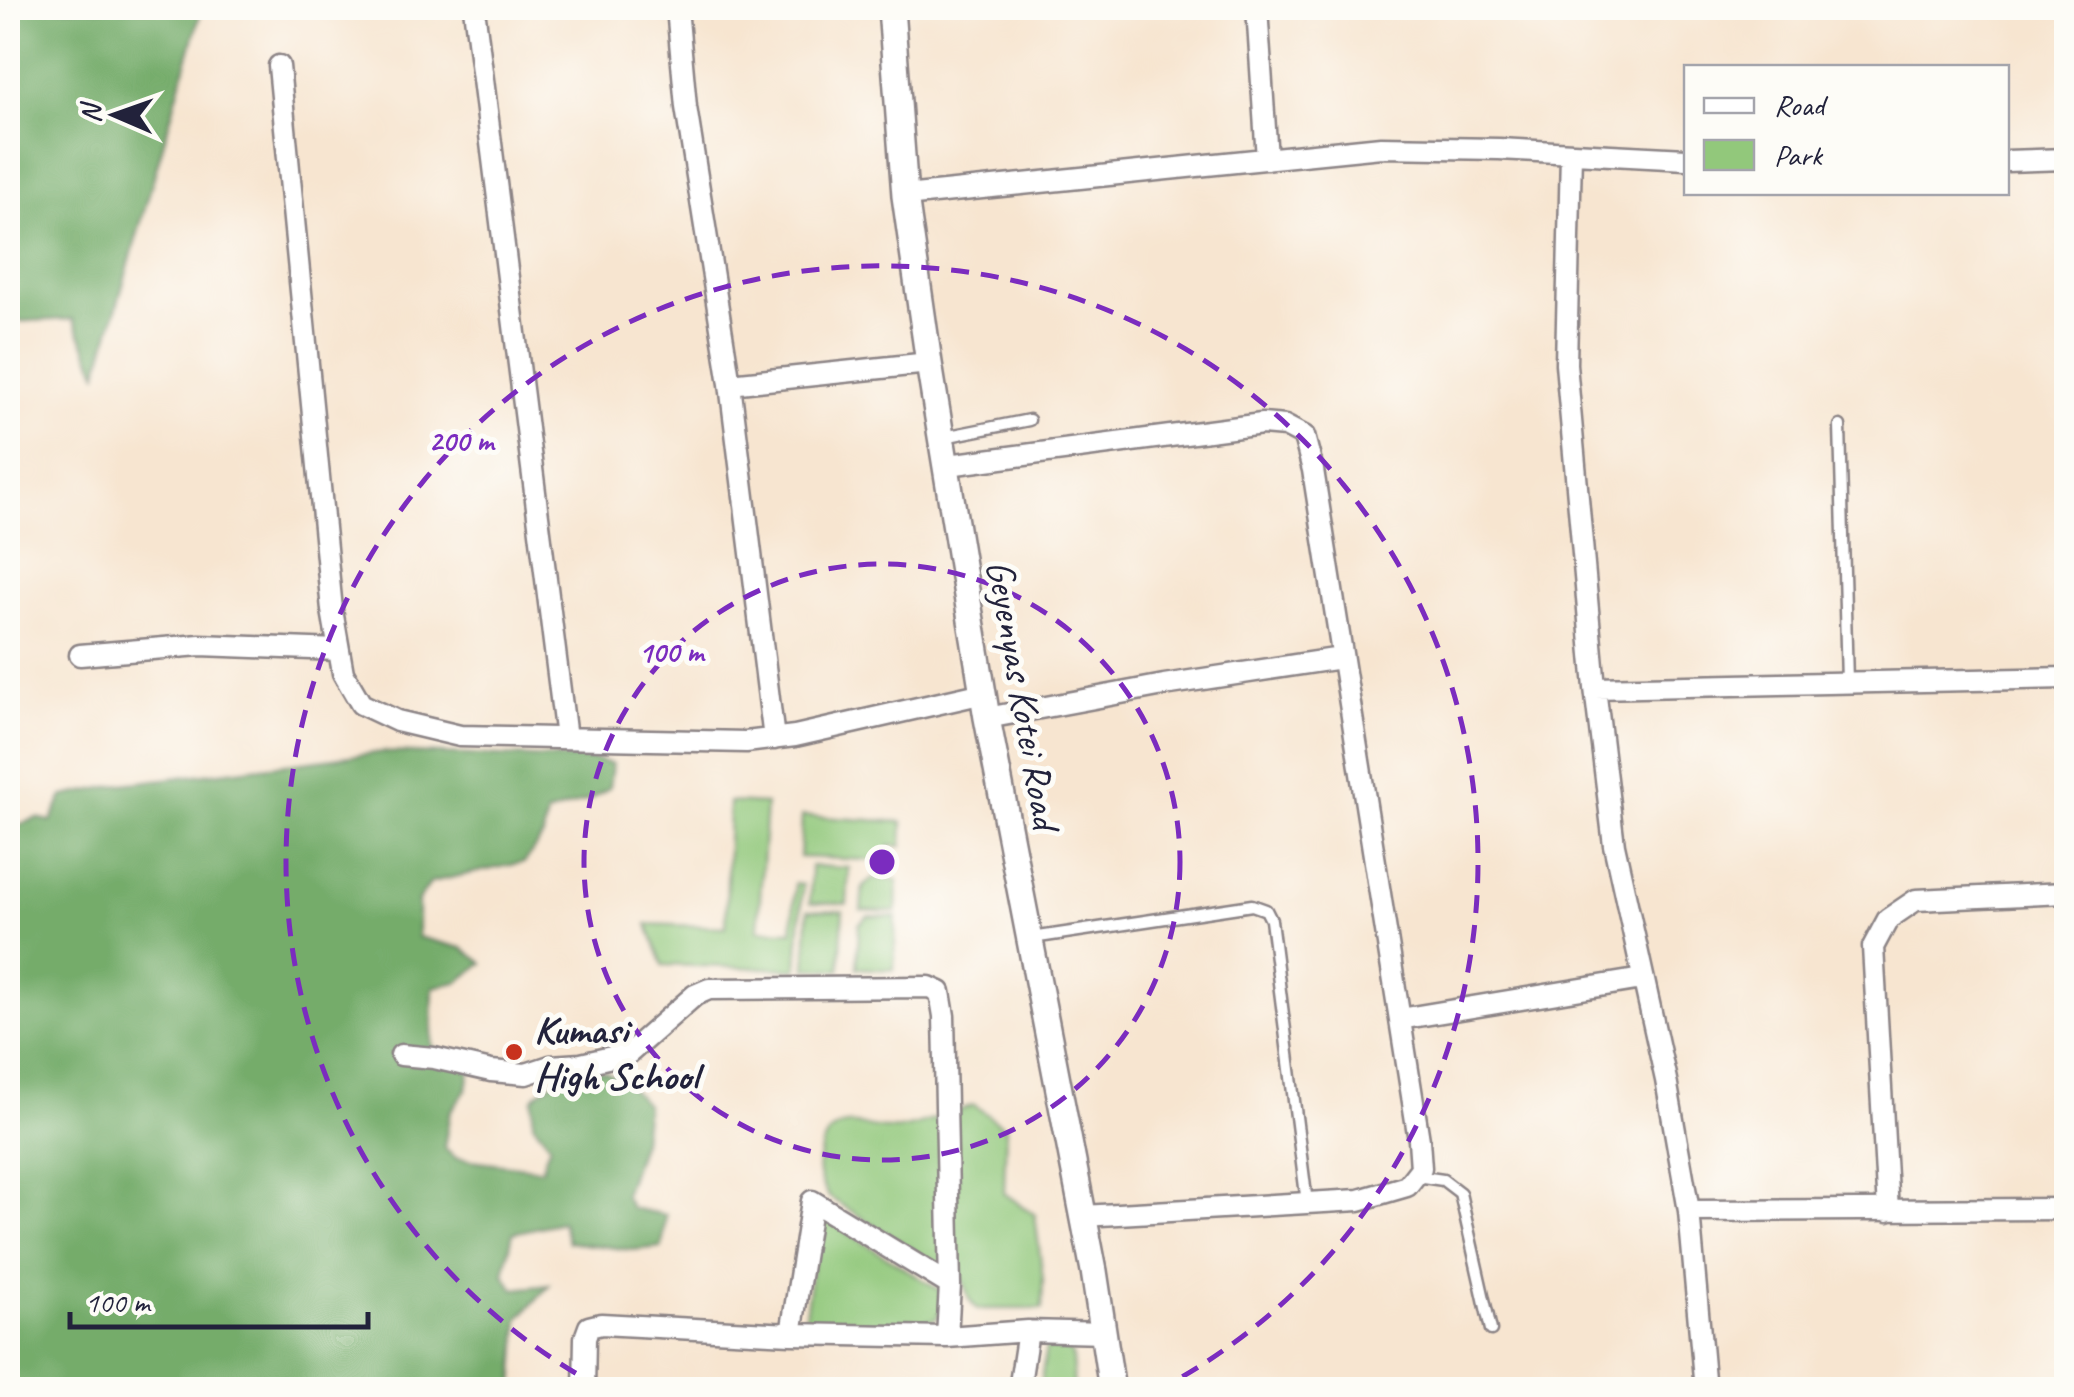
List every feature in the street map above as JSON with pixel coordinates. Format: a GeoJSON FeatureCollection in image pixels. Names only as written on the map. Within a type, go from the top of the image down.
{"type":"FeatureCollection","features":[{"type":"Feature","properties":{"kind":"street"},"geometry":{"type":"LineString","coordinates":[[474,8],[566,738]]}},
{"type":"Feature","properties":{"kind":"street"},"geometry":{"type":"LineString","coordinates":[[677,8],[686,107],[730,384],[774,739]]}},
{"type":"Feature","properties":{"kind":"street","name":"Geyenyas Kotei Road"},"geometry":{"type":"LineString","coordinates":[[898,8],[905,196],[928,363],[986,706],[1105,1333],[1112,1390]]}},
{"type":"Feature","properties":{"kind":"street"},"geometry":{"type":"LineString","coordinates":[[1257,8],[1267,159]]}},
{"type":"Feature","properties":{"kind":"street"},"geometry":{"type":"LineString","coordinates":[[280,66],[342,674],[361,704],[397,722],[460,736],[746,742],[1341,658]]}},
{"type":"Feature","properties":{"kind":"street"},"geometry":{"type":"LineString","coordinates":[[905,196],[1381,148],[1684,159]]}},
{"type":"Feature","properties":{"kind":"street"},"geometry":{"type":"LineString","coordinates":[[1571,153],[1566,364],[1596,688],[1614,845],[1666,1080],[1688,1211],[1705,1390]]}},
{"type":"Feature","properties":{"kind":"street"},"geometry":{"type":"LineString","coordinates":[[2009,161],[2066,160]]}},
{"type":"Feature","properties":{"kind":"street"},"geometry":{"type":"LineString","coordinates":[[730,384],[928,363]]}},
{"type":"Feature","properties":{"kind":"street"},"geometry":{"type":"LineString","coordinates":[[948,465],[1262,424],[1285,426],[1304,436],[1313,470],[1421,1168],[1407,1186],[1359,1200],[1083,1216]]}},
{"type":"Feature","properties":{"kind":"street"},"geometry":{"type":"LineString","coordinates":[[80,655],[200,645],[339,650]]}},
{"type":"Feature","properties":{"kind":"street"},"geometry":{"type":"LineString","coordinates":[[1596,688],[2066,678]]}},
{"type":"Feature","properties":{"kind":"street"},"geometry":{"type":"LineString","coordinates":[[1888,1211],[1874,947],[1888,919],[1916,900],[2066,892]]}},
{"type":"Feature","properties":{"kind":"street"},"geometry":{"type":"LineString","coordinates":[[1400,1020],[1642,979]]}},
{"type":"Feature","properties":{"kind":"street"},"geometry":{"type":"LineString","coordinates":[[401,1055],[526,1074],[550,1066],[581,1064],[629,1053],[694,995],[709,989],[930,988],[940,992],[944,1016],[950,1285],[947,1337]]}},
{"type":"Feature","properties":{"kind":"street"},"geometry":{"type":"LineString","coordinates":[[790,1334],[812,1201],[950,1285]]}},
{"type":"Feature","properties":{"kind":"street"},"geometry":{"type":"LineString","coordinates":[[1688,1211],[2066,1210]]}},
{"type":"Feature","properties":{"kind":"street"},"geometry":{"type":"LineString","coordinates":[[584,1390],[586,1338],[589,1327],[601,1324],[947,1337],[1028,1331],[1105,1333]]}},
{"type":"Feature","properties":{"kind":"street"},"geometry":{"type":"LineString","coordinates":[[1018,1390],[1028,1331]]}},
{"type":"Feature","properties":{"kind":"lane"},"geometry":{"type":"LineString","coordinates":[[943,437],[1029,420]]}},
{"type":"Feature","properties":{"kind":"lane"},"geometry":{"type":"LineString","coordinates":[[1840,426],[1848,682]]}},
{"type":"Feature","properties":{"kind":"lane"},"geometry":{"type":"LineString","coordinates":[[1030,938],[1252,904],[1266,910],[1271,920],[1306,1203]]}},
{"type":"Feature","properties":{"kind":"lane"},"geometry":{"type":"LineString","coordinates":[[1415,1176],[1444,1180],[1460,1193],[1491,1330]]}},
{"type":"Feature","properties":{"kind":"green space"},"geometry":{"type":"Polygon","coordinates":[[[8,8],[202,8],[98,373],[73,319],[8,322],[8,8]]]}},
{"type":"Feature","properties":{"kind":"green space"},"geometry":{"type":"Polygon","coordinates":[[[383,752],[593,759],[612,764],[609,788],[589,800],[547,814],[543,836],[525,862],[431,882],[418,901],[418,937],[462,948],[483,963],[458,982],[433,987],[432,1046],[470,1071],[467,1089],[450,1112],[444,1148],[456,1158],[541,1169],[550,1144],[533,1123],[533,1098],[578,1070],[605,1072],[618,1078],[646,1105],[642,1141],[624,1195],[631,1208],[666,1215],[662,1247],[632,1250],[568,1242],[562,1222],[513,1233],[504,1274],[514,1289],[549,1285],[519,1319],[514,1389],[8,1390],[8,829],[37,818],[51,821],[63,796],[123,784],[383,752]]]}},
{"type":"Feature","properties":{"kind":"green space"},"geometry":{"type":"Polygon","coordinates":[[[729,802],[766,804],[758,930],[792,931],[795,883],[803,884],[797,969],[663,965],[647,924],[726,927],[729,802]]]}},
{"type":"Feature","properties":{"kind":"green space"},"geometry":{"type":"Polygon","coordinates":[[[802,816],[903,822],[902,846],[889,846],[888,861],[800,857],[802,816]]]}},
{"type":"Feature","properties":{"kind":"green space"},"geometry":{"type":"Polygon","coordinates":[[[811,866],[849,868],[847,904],[810,903],[811,866]]]}},
{"type":"Feature","properties":{"kind":"green space"},"geometry":{"type":"Polygon","coordinates":[[[873,878],[898,880],[896,912],[861,910],[863,886],[873,878]]]}},
{"type":"Feature","properties":{"kind":"green space"},"geometry":{"type":"Polygon","coordinates":[[[808,910],[843,911],[840,970],[806,968],[808,910]]]}},
{"type":"Feature","properties":{"kind":"green space"},"geometry":{"type":"Polygon","coordinates":[[[868,916],[896,917],[894,970],[857,968],[859,924],[868,916]]]}},
{"type":"Feature","properties":{"kind":"green space"},"geometry":{"type":"Polygon","coordinates":[[[974,1105],[1006,1128],[1004,1193],[1035,1215],[1043,1279],[1042,1309],[977,1309],[964,1282],[829,1197],[821,1181],[820,1153],[833,1130],[852,1125],[899,1129],[974,1105]]]}},
{"type":"Feature","properties":{"kind":"green space"},"geometry":{"type":"Polygon","coordinates":[[[826,1219],[941,1291],[941,1311],[936,1319],[871,1332],[804,1321],[818,1227],[826,1219]]]}},
{"type":"Feature","properties":{"kind":"green space"},"geometry":{"type":"Polygon","coordinates":[[[1064,1345],[1072,1355],[1074,1389],[1040,1389],[1046,1347],[1064,1345]]]}},
{"type":"Feature","properties":{"kind":"place","name":"Kumasi High School"},"geometry":{"type":"Point","coordinates":[514,1052]}}]}
